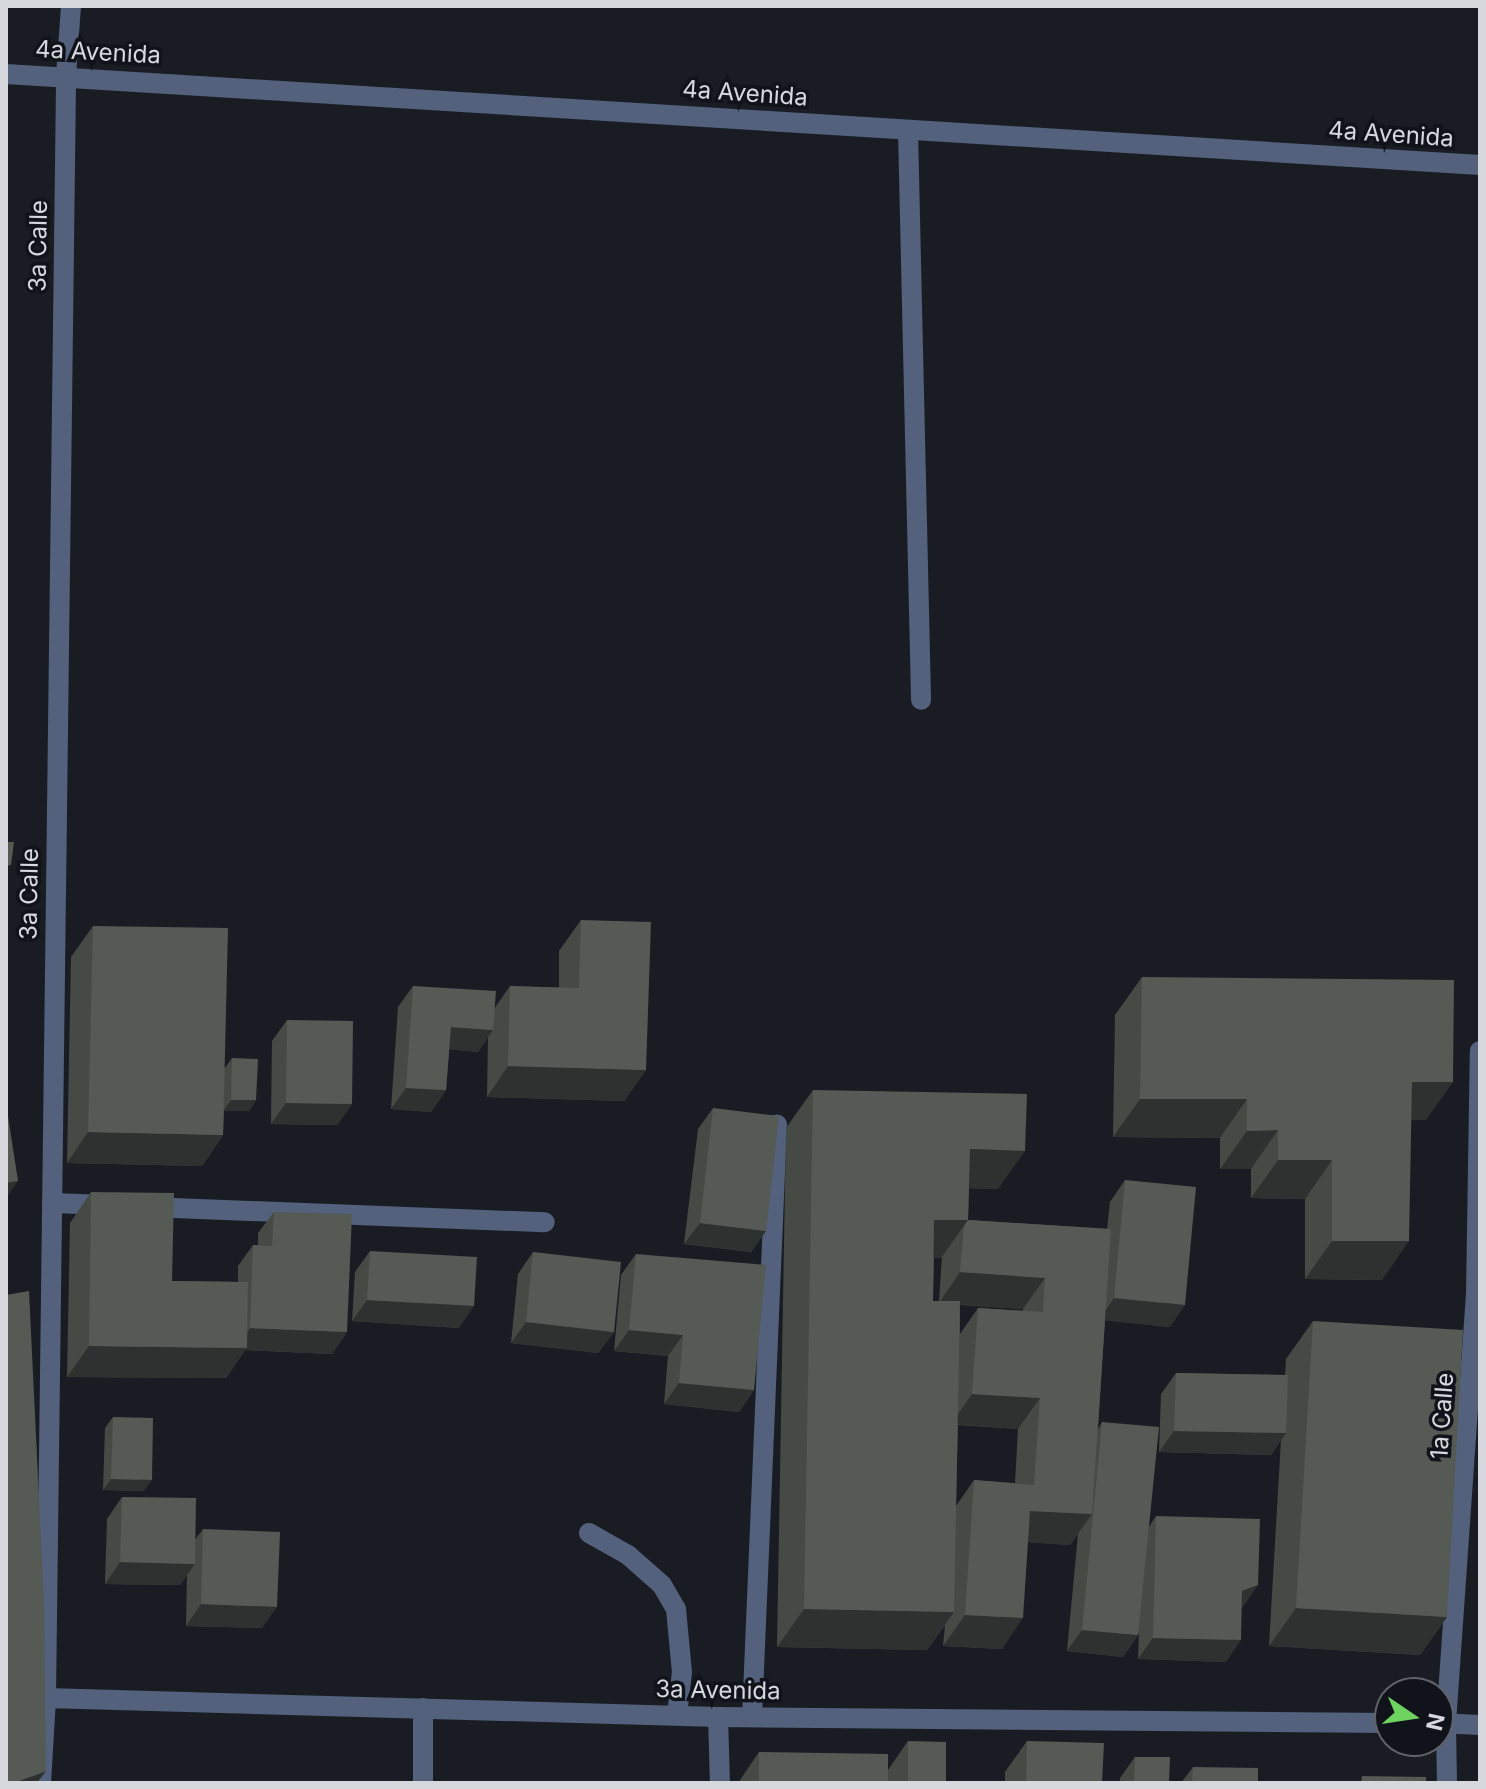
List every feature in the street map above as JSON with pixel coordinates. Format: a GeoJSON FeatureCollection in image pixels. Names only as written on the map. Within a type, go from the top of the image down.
{"type":"FeatureCollection","features":[{"type":"Feature","properties":{"kind":"street","name":"3a Calle"},"geometry":{"type":"LineString","coordinates":[[41,1783],[46,1698],[66,76],[71,6]]}},
{"type":"Feature","properties":{"kind":"street","name":"4a Avenida"},"geometry":{"type":"LineString","coordinates":[[6,74],[1480,165]]}},
{"type":"Feature","properties":{"kind":"street"},"geometry":{"type":"LineString","coordinates":[[908,130],[921,700]]}},
{"type":"Feature","properties":{"kind":"street","name":"1a Calle"},"geometry":{"type":"LineString","coordinates":[[1446,1677],[1478,1294],[1480,1051]]}},
{"type":"Feature","properties":{"kind":"street"},"geometry":{"type":"LineString","coordinates":[[752,1717],[777,1125]]}},
{"type":"Feature","properties":{"kind":"street"},"geometry":{"type":"LineString","coordinates":[[52,1203],[545,1222]]}},
{"type":"Feature","properties":{"kind":"street"},"geometry":{"type":"LineString","coordinates":[[589,1533],[639,1565],[662,1585],[676,1609],[682,1672],[677,1715]]}},
{"type":"Feature","properties":{"kind":"street","name":"3a Avenida"},"geometry":{"type":"LineString","coordinates":[[46,1698],[718,1717],[1374,1723]]}},
{"type":"Feature","properties":{"kind":"street"},"geometry":{"type":"LineString","coordinates":[[423,1708],[423,1783]]}},
{"type":"Feature","properties":{"kind":"street"},"geometry":{"type":"LineString","coordinates":[[718,1717],[720,1783]]}},
{"type":"Feature","properties":{"kind":"street"},"geometry":{"type":"LineString","coordinates":[[1454,1724],[1480,1725]]}},
{"type":"Feature","properties":{"kind":"street","name":"1a Calle"},"geometry":{"type":"LineString","coordinates":[[1445,1757],[1447,1783]]}},
{"type":"Feature","properties":{"kind":"building"},"geometry":{"type":"Polygon","coordinates":[[[6,842],[14,842],[11,865],[6,866],[6,842]]]}},
{"type":"Feature","properties":{"kind":"building"},"geometry":{"type":"Polygon","coordinates":[[[581,920],[651,922],[646,1070],[508,1066],[510,986],[579,988],[581,920]]]}},
{"type":"Feature","properties":{"kind":"building"},"geometry":{"type":"Polygon","coordinates":[[[93,926],[228,928],[223,1135],[88,1132],[93,926]]]}},
{"type":"Feature","properties":{"kind":"building"},"geometry":{"type":"Polygon","coordinates":[[[1142,977],[1454,980],[1453,1082],[1412,1082],[1409,1241],[1332,1241],[1332,1160],[1278,1160],[1278,1130],[1247,1131],[1247,1099],[1140,1099],[1142,977]]]}},
{"type":"Feature","properties":{"kind":"building"},"geometry":{"type":"Polygon","coordinates":[[[413,986],[496,991],[493,1030],[451,1027],[446,1090],[406,1088],[413,986]]]}},
{"type":"Feature","properties":{"kind":"building"},"geometry":{"type":"Polygon","coordinates":[[[287,1020],[353,1021],[352,1104],[286,1103],[287,1020]]]}},
{"type":"Feature","properties":{"kind":"building"},"geometry":{"type":"Polygon","coordinates":[[[232,1058],[258,1059],[256,1100],[231,1100],[232,1058]]]}},
{"type":"Feature","properties":{"kind":"building"},"geometry":{"type":"Polygon","coordinates":[[[813,1090],[1027,1094],[1025,1151],[970,1149],[968,1220],[934,1220],[933,1301],[960,1301],[954,1612],[804,1609],[813,1090]]]}},
{"type":"Feature","properties":{"kind":"building"},"geometry":{"type":"Polygon","coordinates":[[[713,1108],[779,1116],[766,1231],[700,1223],[713,1108]]]}},
{"type":"Feature","properties":{"kind":"building"},"geometry":{"type":"Polygon","coordinates":[[[6,1116],[18,1181],[6,1183],[6,1116]]]}},
{"type":"Feature","properties":{"kind":"building"},"geometry":{"type":"Polygon","coordinates":[[[1125,1180],[1196,1187],[1185,1305],[1114,1298],[1125,1180]]]}},
{"type":"Feature","properties":{"kind":"building"},"geometry":{"type":"Polygon","coordinates":[[[91,1192],[174,1193],[172,1281],[248,1282],[247,1348],[89,1346],[91,1192]]]}},
{"type":"Feature","properties":{"kind":"building"},"geometry":{"type":"Polygon","coordinates":[[[274,1212],[352,1214],[347,1332],[250,1328],[253,1245],[272,1246],[274,1212]]]}},
{"type":"Feature","properties":{"kind":"building"},"geometry":{"type":"Polygon","coordinates":[[[968,1220],[1111,1229],[1092,1514],[1030,1511],[1023,1618],[965,1615],[974,1480],[1034,1485],[1040,1398],[972,1394],[978,1308],[1043,1312],[1045,1278],[960,1272],[964,1226],[968,1220]]]}},
{"type":"Feature","properties":{"kind":"building"},"geometry":{"type":"Polygon","coordinates":[[[370,1251],[477,1257],[474,1306],[367,1300],[370,1251]]]}},
{"type":"Feature","properties":{"kind":"building"},"geometry":{"type":"Polygon","coordinates":[[[533,1252],[621,1262],[614,1332],[526,1322],[533,1252]]]}},
{"type":"Feature","properties":{"kind":"building"},"geometry":{"type":"Polygon","coordinates":[[[636,1254],[766,1265],[754,1390],[679,1383],[683,1335],[629,1330],[636,1254]]]}},
{"type":"Feature","properties":{"kind":"building"},"geometry":{"type":"Polygon","coordinates":[[[29,1291],[44,1602],[46,1771],[6,1783],[6,1295],[29,1291]]]}},
{"type":"Feature","properties":{"kind":"building"},"geometry":{"type":"Polygon","coordinates":[[[1313,1321],[1463,1330],[1447,1617],[1296,1608],[1313,1321]]]}},
{"type":"Feature","properties":{"kind":"building"},"geometry":{"type":"Polygon","coordinates":[[[1176,1373],[1288,1375],[1286,1433],[1174,1431],[1176,1373]]]}},
{"type":"Feature","properties":{"kind":"building"},"geometry":{"type":"Polygon","coordinates":[[[113,1417],[153,1418],[152,1480],[111,1479],[113,1417]]]}},
{"type":"Feature","properties":{"kind":"building"},"geometry":{"type":"Polygon","coordinates":[[[1102,1422],[1159,1427],[1138,1635],[1082,1630],[1102,1422]]]}},
{"type":"Feature","properties":{"kind":"building"},"geometry":{"type":"Polygon","coordinates":[[[122,1497],[196,1498],[195,1564],[120,1562],[122,1497]]]}},
{"type":"Feature","properties":{"kind":"building"},"geometry":{"type":"Polygon","coordinates":[[[1156,1516],[1260,1519],[1258,1585],[1242,1591],[1241,1640],[1153,1638],[1156,1516]]]}},
{"type":"Feature","properties":{"kind":"building"},"geometry":{"type":"Polygon","coordinates":[[[203,1529],[280,1532],[277,1607],[201,1604],[203,1529]]]}},
{"type":"Feature","properties":{"kind":"building"},"geometry":{"type":"Polygon","coordinates":[[[908,1741],[946,1742],[946,1783],[908,1783],[908,1741]]]}},
{"type":"Feature","properties":{"kind":"building"},"geometry":{"type":"Polygon","coordinates":[[[1027,1741],[1104,1743],[1102,1783],[1026,1783],[1027,1741]]]}},
{"type":"Feature","properties":{"kind":"building"},"geometry":{"type":"Polygon","coordinates":[[[759,1752],[888,1754],[888,1783],[759,1783],[759,1752]]]}},
{"type":"Feature","properties":{"kind":"building"},"geometry":{"type":"Polygon","coordinates":[[[1135,1757],[1170,1757],[1169,1783],[1134,1783],[1135,1757]]]}},
{"type":"Feature","properties":{"kind":"building"},"geometry":{"type":"Polygon","coordinates":[[[1193,1767],[1258,1768],[1258,1783],[1192,1783],[1193,1767]]]}},
{"type":"Feature","properties":{"kind":"building"},"geometry":{"type":"Polygon","coordinates":[[[1362,1776],[1426,1777],[1426,1783],[1361,1783],[1362,1776]]]}}]}
